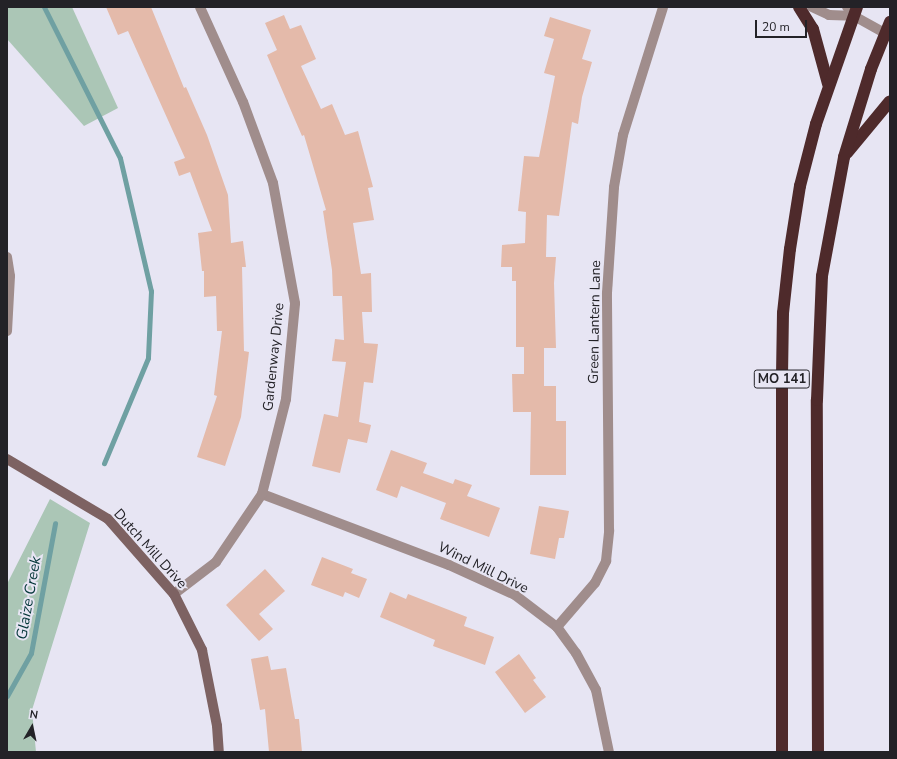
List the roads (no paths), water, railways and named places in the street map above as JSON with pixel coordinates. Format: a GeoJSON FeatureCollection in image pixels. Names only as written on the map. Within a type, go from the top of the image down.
{"type":"FeatureCollection","features":[{"type":"Feature","properties":{"kind":"highway"},"geometry":{"type":"LineString","coordinates":[[799,7],[813,30],[828,84]]}},
{"type":"Feature","properties":{"kind":"highway","name":"MO 141"},"geometry":{"type":"LineString","coordinates":[[782,752],[783,314],[790,249],[800,186],[828,84],[853,10]]}},
{"type":"Feature","properties":{"kind":"highway","name":"MO 141"},"geometry":{"type":"LineString","coordinates":[[818,752],[819,340],[822,276],[844,157],[871,69],[888,30]]}},
{"type":"Feature","properties":{"kind":"highway"},"geometry":{"type":"LineString","coordinates":[[844,157],[890,101]]}},
{"type":"Feature","properties":{"kind":"street","name":"Gardenway Drive"},"geometry":{"type":"LineString","coordinates":[[174,594],[216,562],[262,494],[286,399],[295,303],[273,183],[243,102],[200,7]]}},
{"type":"Feature","properties":{"kind":"street","name":"Green Lantern Lane"},"geometry":{"type":"LineString","coordinates":[[557,627],[596,583],[606,561],[609,514],[607,293],[614,187],[623,135],[663,7]]}},
{"type":"Feature","properties":{"kind":"street"},"geometry":{"type":"LineString","coordinates":[[812,7],[829,15],[853,10],[888,30]]}},
{"type":"Feature","properties":{"kind":"street"},"geometry":{"type":"LineString","coordinates":[[7,257],[10,276],[7,331]]}},
{"type":"Feature","properties":{"kind":"street","name":"Dutch Mill Drive"},"geometry":{"type":"LineString","coordinates":[[7,458],[108,519],[174,594],[202,650],[217,726],[219,752]]}},
{"type":"Feature","properties":{"kind":"street","name":"Wind Mill Drive"},"geometry":{"type":"LineString","coordinates":[[262,494],[455,568],[515,596],[557,627],[576,653],[596,690],[609,752]]}},
{"type":"Feature","properties":{"kind":"waterway"},"geometry":{"type":"LineString","coordinates":[[44,7],[120,158],[151,291],[148,358],[104,463]]}},
{"type":"Feature","properties":{"kind":"waterway","name":"Glaize Creek"},"geometry":{"type":"LineString","coordinates":[[7,696],[31,653],[55,523]]}}]}
